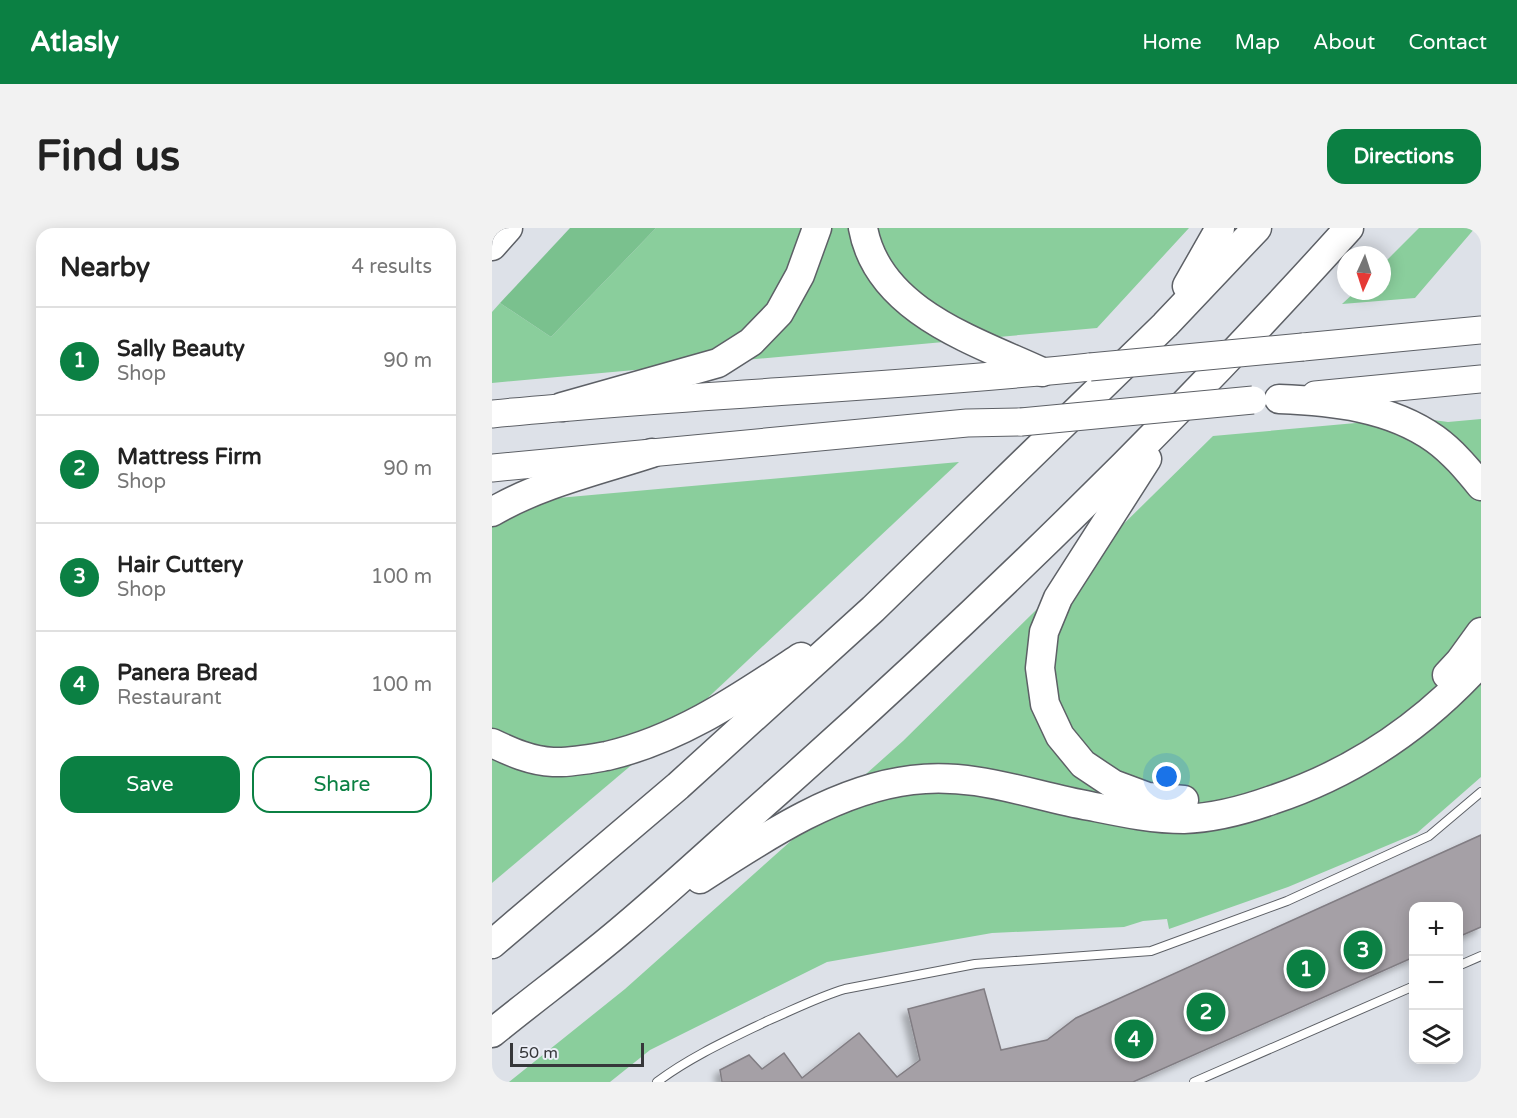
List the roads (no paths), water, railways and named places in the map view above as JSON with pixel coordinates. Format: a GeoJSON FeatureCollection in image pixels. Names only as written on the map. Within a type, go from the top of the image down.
{"type":"FeatureCollection","features":[{"type":"Feature","properties":{"kind":"highway"},"geometry":{"type":"LineString","coordinates":[[492,246],[508,228]]}},
{"type":"Feature","properties":{"kind":"highway"},"geometry":{"type":"LineString","coordinates":[[562,407],[718,363],[751,342],[779,313],[800,275],[817,228]]}},
{"type":"Feature","properties":{"kind":"highway"},"geometry":{"type":"LineString","coordinates":[[863,228],[865,241],[880,271],[902,297],[956,333],[1042,372]]}},
{"type":"Feature","properties":{"kind":"highway"},"geometry":{"type":"LineString","coordinates":[[1165,326],[1220,228]]}},
{"type":"Feature","properties":{"kind":"highway"},"geometry":{"type":"LineString","coordinates":[[492,944],[678,786],[873,609],[1165,326],[1257,228]]}},
{"type":"Feature","properties":{"kind":"highway"},"geometry":{"type":"LineString","coordinates":[[492,1033],[625,927],[833,742],[953,631],[1179,411],[1349,228]]}},
{"type":"Feature","properties":{"kind":"highway"},"geometry":{"type":"LineString","coordinates":[[492,414],[1042,372],[1481,330]]}},
{"type":"Feature","properties":{"kind":"highway"},"geometry":{"type":"LineString","coordinates":[[492,468],[967,423],[1022,422],[1481,379]]}},
{"type":"Feature","properties":{"kind":"highway"},"geometry":{"type":"LineString","coordinates":[[1266,400],[1324,401],[1364,408],[1401,421],[1434,439],[1462,463],[1481,486]]}},
{"type":"Feature","properties":{"kind":"highway"},"geometry":{"type":"LineString","coordinates":[[1179,411],[1058,598],[1044,632],[1040,668],[1045,704],[1060,736],[1083,764],[1113,784],[1148,797],[1186,800],[1228,795],[1272,784],[1348,749],[1397,719],[1431,691],[1460,661],[1481,632]]}},
{"type":"Feature","properties":{"kind":"highway"},"geometry":{"type":"LineString","coordinates":[[492,512],[509,502],[541,489],[652,453]]}},
{"type":"Feature","properties":{"kind":"highway"},"geometry":{"type":"LineString","coordinates":[[492,743],[516,755],[553,762],[592,759],[631,750],[670,736],[708,717],[873,609]]}},
{"type":"Feature","properties":{"kind":"highway"},"geometry":{"type":"LineString","coordinates":[[625,927],[761,840],[832,802],[911,780],[952,778],[994,783],[1075,804],[1149,817],[1184,819],[1218,815],[1251,807],[1321,781],[1371,755],[1430,713],[1481,662]]}},
{"type":"Feature","properties":{"kind":"lane"},"geometry":{"type":"LineString","coordinates":[[657,1082],[674,1068],[748,1030],[825,995],[845,989],[975,964],[1151,951],[1287,901],[1429,836],[1481,792]]}},
{"type":"Feature","properties":{"kind":"lane"},"geometry":{"type":"LineString","coordinates":[[1463,964],[1481,956]]}},
{"type":"Feature","properties":{"kind":"lane"},"geometry":{"type":"LineString","coordinates":[[1194,1082],[1409,988]]}},
{"type":"Feature","properties":{"kind":"place","name":"Hair Cuttery"},"geometry":{"type":"Point","coordinates":[1363,950]}},
{"type":"Feature","properties":{"kind":"place","name":"Sally Beauty"},"geometry":{"type":"Point","coordinates":[1306,969]}},
{"type":"Feature","properties":{"kind":"place","name":"Mattress Firm"},"geometry":{"type":"Point","coordinates":[1206,1012]}},
{"type":"Feature","properties":{"kind":"place","name":"Panera Bread"},"geometry":{"type":"Point","coordinates":[1134,1039]}}]}
